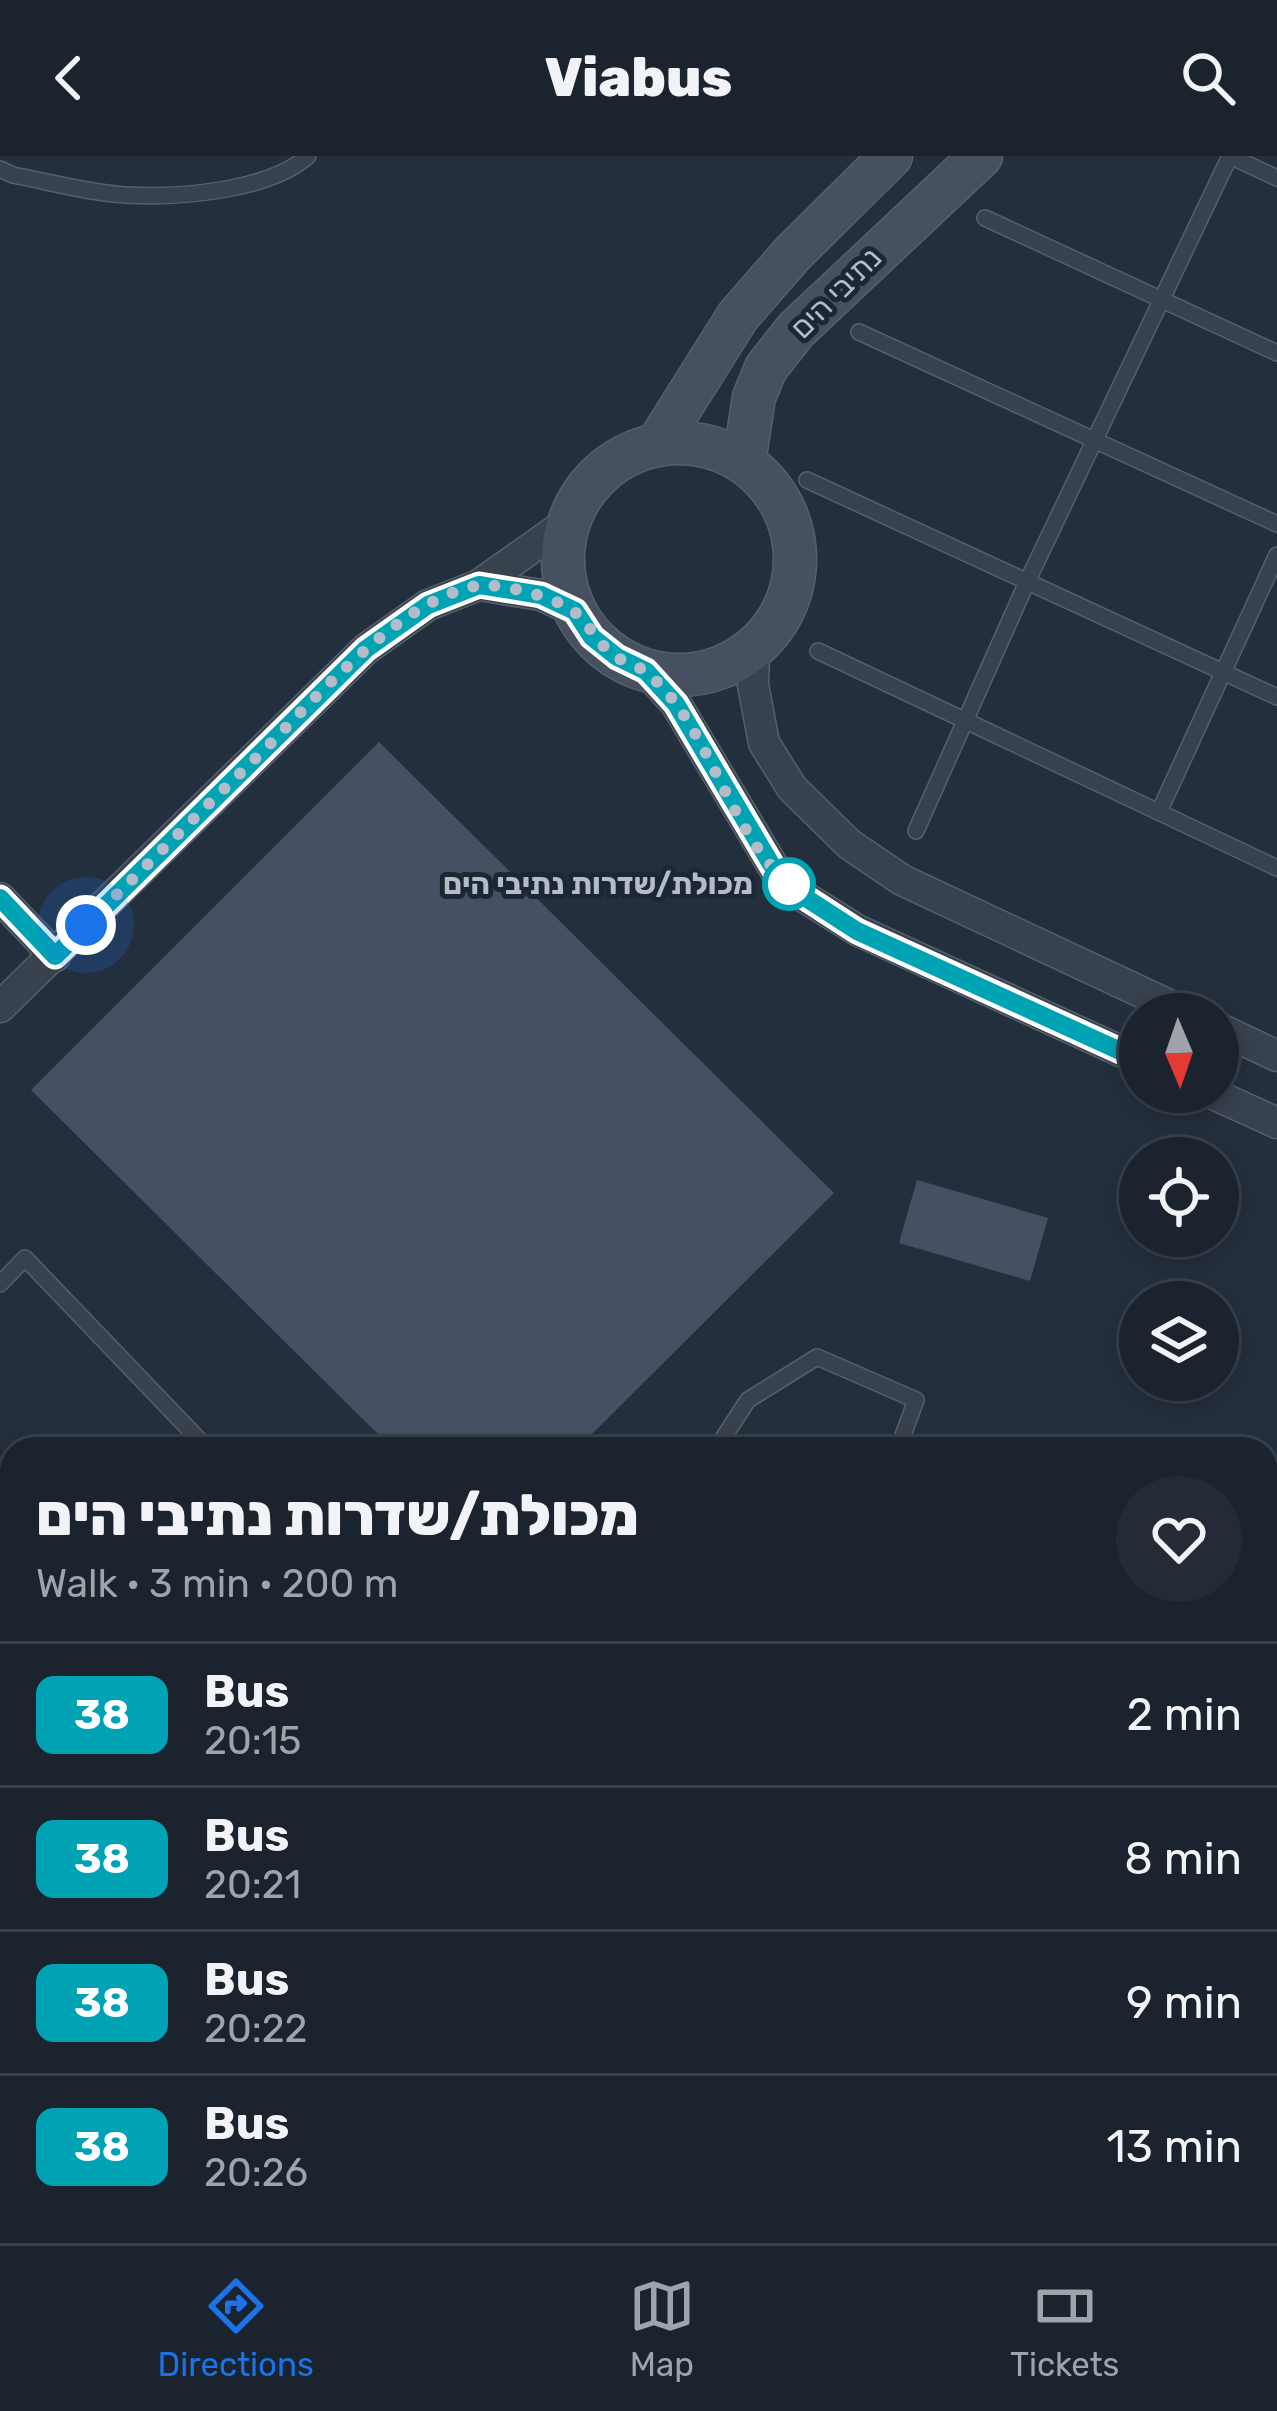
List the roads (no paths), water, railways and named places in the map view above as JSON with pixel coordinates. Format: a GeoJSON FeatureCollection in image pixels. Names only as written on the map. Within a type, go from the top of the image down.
{"type":"FeatureCollection","features":[{"type":"Feature","properties":{"kind":"street","name":"נתיבי הים"},"geometry":{"type":"LineString","coordinates":[[657,445],[738,316],[793,253],[891,156]]}},
{"type":"Feature","properties":{"kind":"street","name":"נתיבי הים"},"geometry":{"type":"LineString","coordinates":[[744,462],[754,397],[766,368],[796,330],[981,156]]}},
{"type":"Feature","properties":{"kind":"street"},"geometry":{"type":"LineString","coordinates":[[646,671],[702,673],[730,664],[754,649],[778,622],[793,589],[796,553],[789,518],[771,486],[744,462],[717,449],[687,443],[657,445],[628,455],[602,472],[582,495],[568,522],[562,552],[575,611],[604,647],[646,671],[676,704],[777,874],[806,898],[857,931],[1119,1050]]}},
{"type":"Feature","properties":{"kind":"street"},"geometry":{"type":"LineString","coordinates":[[0,1007],[366,649],[428,605],[479,585],[568,522]]}},
{"type":"Feature","properties":{"kind":"street"},"geometry":{"type":"LineString","coordinates":[[479,585],[541,595],[575,611]]}},
{"type":"Feature","properties":{"kind":"street"},"geometry":{"type":"LineString","coordinates":[[754,649],[753,685],[764,743],[792,788],[849,844],[902,880],[1143,993]]}},
{"type":"Feature","properties":{"kind":"street"},"geometry":{"type":"LineString","coordinates":[[0,898],[55,956]]}},
{"type":"Feature","properties":{"kind":"street"},"geometry":{"type":"LineString","coordinates":[[1239,1037],[1277,1055]]}},
{"type":"Feature","properties":{"kind":"street"},"geometry":{"type":"LineString","coordinates":[[1239,1106],[1277,1123]]}},
{"type":"Feature","properties":{"kind":"lane"},"geometry":{"type":"LineString","coordinates":[[0,169],[13,176],[126,195],[242,188],[293,170],[308,156]]}},
{"type":"Feature","properties":{"kind":"lane"},"geometry":{"type":"LineString","coordinates":[[916,832],[1027,582],[1230,156],[1277,178]]}},
{"type":"Feature","properties":{"kind":"lane"},"geometry":{"type":"LineString","coordinates":[[985,218],[1277,353]]}},
{"type":"Feature","properties":{"kind":"lane"},"geometry":{"type":"LineString","coordinates":[[860,332],[1277,524]]}},
{"type":"Feature","properties":{"kind":"lane"},"geometry":{"type":"LineString","coordinates":[[807,480],[1277,697]]}},
{"type":"Feature","properties":{"kind":"lane"},"geometry":{"type":"LineString","coordinates":[[1159,812],[1277,555]]}},
{"type":"Feature","properties":{"kind":"lane"},"geometry":{"type":"LineString","coordinates":[[818,651],[1277,868]]}},
{"type":"Feature","properties":{"kind":"lane"},"geometry":{"type":"LineString","coordinates":[[1239,1034],[1277,1036]]}},
{"type":"Feature","properties":{"kind":"lane"},"geometry":{"type":"LineString","coordinates":[[0,1284],[25,1258],[197,1437]]}},
{"type":"Feature","properties":{"kind":"lane"},"geometry":{"type":"LineString","coordinates":[[724,1437],[748,1400],[817,1358],[916,1400],[902,1437]]}},
{"type":"Feature","properties":{"kind":"place","name":"מכולת/שדרות נתיבי הים"},"geometry":{"type":"Point","coordinates":[789,884]}}]}
